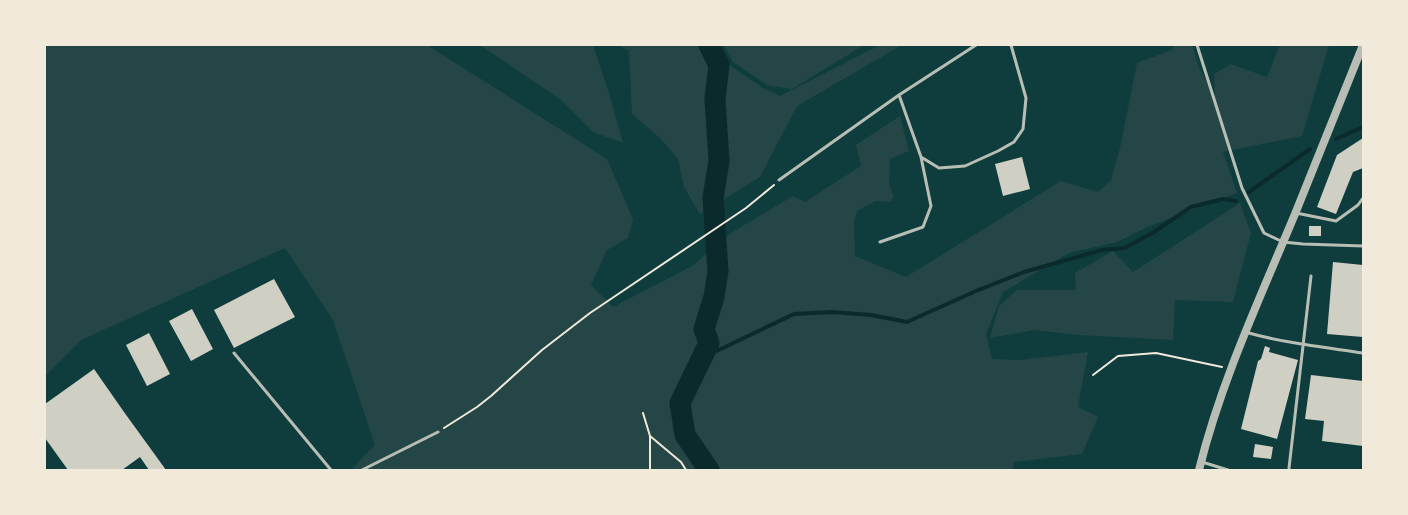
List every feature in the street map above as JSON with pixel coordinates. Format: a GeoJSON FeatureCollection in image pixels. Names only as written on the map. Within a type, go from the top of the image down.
{"type":"FeatureCollection","features":[{"type":"Feature","properties":{"kind":"street"},"geometry":{"type":"LineString","coordinates":[[1199,470],[1218,404],[1231,368],[1363,45]]}},
{"type":"Feature","properties":{"kind":"lane"},"geometry":{"type":"LineString","coordinates":[[779,180],[899,95],[976,45]]}},
{"type":"Feature","properties":{"kind":"lane"},"geometry":{"type":"LineString","coordinates":[[921,157],[939,168],[966,166],[1014,142],[1022,129],[1026,98],[1011,45]]}},
{"type":"Feature","properties":{"kind":"lane"},"geometry":{"type":"LineString","coordinates":[[1197,45],[1242,188],[1264,233],[1283,242],[1363,246]]}},
{"type":"Feature","properties":{"kind":"lane"},"geometry":{"type":"LineString","coordinates":[[880,242],[923,227],[931,206],[921,157],[899,95]]}},
{"type":"Feature","properties":{"kind":"lane"},"geometry":{"type":"LineString","coordinates":[[1295,213],[1336,221],[1358,205],[1363,198]]}},
{"type":"Feature","properties":{"kind":"lane"},"geometry":{"type":"LineString","coordinates":[[1289,468],[1311,276]]}},
{"type":"Feature","properties":{"kind":"lane"},"geometry":{"type":"LineString","coordinates":[[1245,332],[1304,345],[1363,353]]}},
{"type":"Feature","properties":{"kind":"lane"},"geometry":{"type":"LineString","coordinates":[[234,353],[331,470]]}},
{"type":"Feature","properties":{"kind":"lane"},"geometry":{"type":"LineString","coordinates":[[362,470],[438,432]]}},
{"type":"Feature","properties":{"kind":"lane"},"geometry":{"type":"LineString","coordinates":[[1201,462],[1228,470]]}},
{"type":"Feature","properties":{"kind":"path"},"geometry":{"type":"LineString","coordinates":[[438,432],[491,396],[548,344],[590,313],[746,208],[779,180]]}},
{"type":"Feature","properties":{"kind":"path"},"geometry":{"type":"LineString","coordinates":[[1093,375],[1118,356],[1156,353],[1231,368]]}},
{"type":"Feature","properties":{"kind":"path"},"geometry":{"type":"LineString","coordinates":[[643,413],[650,436],[650,470]]}},
{"type":"Feature","properties":{"kind":"path"},"geometry":{"type":"LineString","coordinates":[[650,436],[681,462],[686,470]]}},
{"type":"Feature","properties":{"kind":"shaded area"},"geometry":{"type":"Polygon","coordinates":[[[45,45],[427,45],[607,159],[633,219],[628,238],[607,250],[591,285],[613,307],[692,266],[731,233],[793,196],[805,202],[861,166],[856,145],[900,116],[909,151],[890,159],[889,184],[894,197],[890,202],[875,201],[857,211],[854,222],[855,256],[906,277],[1061,181],[1098,192],[1111,180],[1120,148],[1137,63],[1172,50],[1174,45],[1192,45],[1199,68],[1215,95],[1214,74],[1231,64],[1267,77],[1280,45],[1329,45],[1302,136],[1223,152],[1237,193],[1147,227],[1117,242],[1069,253],[1003,292],[986,334],[992,359],[1020,360],[1088,352],[1078,407],[1098,417],[1082,454],[1014,462],[1013,470],[351,470],[375,445],[333,320],[285,248],[81,340],[45,376],[45,45]]]}},
{"type":"Feature","properties":{"kind":"shaded area"},"geometry":{"type":"Polygon","coordinates":[[[480,45],[593,45],[623,143],[593,132],[561,100],[480,45]]]}},
{"type":"Feature","properties":{"kind":"shaded area"},"geometry":{"type":"Polygon","coordinates":[[[618,45],[718,45],[728,64],[763,88],[780,96],[880,45],[902,45],[797,106],[760,177],[700,214],[684,187],[678,159],[660,138],[632,114],[629,51],[618,45]]]}},
{"type":"Feature","properties":{"kind":"shaded area"},"geometry":{"type":"Polygon","coordinates":[[[724,45],[864,45],[792,89],[767,85],[733,62],[724,45]]]}},
{"type":"Feature","properties":{"kind":"shaded area"},"geometry":{"type":"Polygon","coordinates":[[[1240,203],[1251,233],[1233,302],[1175,300],[1173,340],[1079,335],[1034,330],[990,338],[999,306],[1017,290],[1076,290],[1075,273],[1113,251],[1133,272],[1240,203]]]}},
{"type":"Feature","properties":{"kind":"building"},"geometry":{"type":"Polygon","coordinates":[[[1363,138],[1363,168],[1353,172],[1336,214],[1317,207],[1337,155],[1363,138]]]}},
{"type":"Feature","properties":{"kind":"building"},"geometry":{"type":"Polygon","coordinates":[[[1022,157],[1030,189],[1003,196],[995,164],[1022,157]]]}},
{"type":"Feature","properties":{"kind":"building"},"geometry":{"type":"Polygon","coordinates":[[[1309,226],[1321,226],[1321,236],[1309,236],[1309,226]]]}},
{"type":"Feature","properties":{"kind":"building"},"geometry":{"type":"Polygon","coordinates":[[[1333,262],[1363,265],[1363,337],[1327,334],[1333,262]]]}},
{"type":"Feature","properties":{"kind":"building"},"geometry":{"type":"Polygon","coordinates":[[[274,279],[295,317],[234,348],[214,310],[274,279]]]}},
{"type":"Feature","properties":{"kind":"building"},"geometry":{"type":"Polygon","coordinates":[[[192,309],[213,349],[191,361],[169,321],[192,309]]]}},
{"type":"Feature","properties":{"kind":"building"},"geometry":{"type":"Polygon","coordinates":[[[149,333],[170,374],[147,386],[126,345],[149,333]]]}},
{"type":"Feature","properties":{"kind":"building"},"geometry":{"type":"Polygon","coordinates":[[[1265,346],[1270,348],[1269,352],[1298,360],[1277,439],[1241,429],[1258,361],[1261,359],[1265,346]]]}},
{"type":"Feature","properties":{"kind":"building"},"geometry":{"type":"Polygon","coordinates":[[[94,369],[166,470],[149,470],[140,457],[122,470],[68,470],[45,438],[45,404],[94,369]]]}},
{"type":"Feature","properties":{"kind":"building"},"geometry":{"type":"Polygon","coordinates":[[[1311,375],[1363,381],[1363,446],[1322,441],[1324,421],[1305,419],[1311,375]]]}},
{"type":"Feature","properties":{"kind":"building"},"geometry":{"type":"Polygon","coordinates":[[[1255,444],[1273,447],[1271,459],[1253,457],[1255,444]]]}},
{"type":"Feature","properties":{"kind":"waterway"},"geometry":{"type":"LineString","coordinates":[[709,45],[719,65],[715,99],[719,161],[713,198],[718,271],[714,297],[704,329],[709,343],[680,403],[685,435],[709,470]]}},
{"type":"Feature","properties":{"kind":"waterway"},"geometry":{"type":"LineString","coordinates":[[1336,139],[1363,127]]}},
{"type":"Feature","properties":{"kind":"waterway"},"geometry":{"type":"LineString","coordinates":[[1249,192],[1310,149]]}},
{"type":"Feature","properties":{"kind":"waterway"},"geometry":{"type":"LineString","coordinates":[[702,358],[794,314],[832,312],[871,315],[907,322],[1024,272],[1102,250],[1125,248],[1154,232],[1191,207],[1223,199],[1236,201]]}}]}
